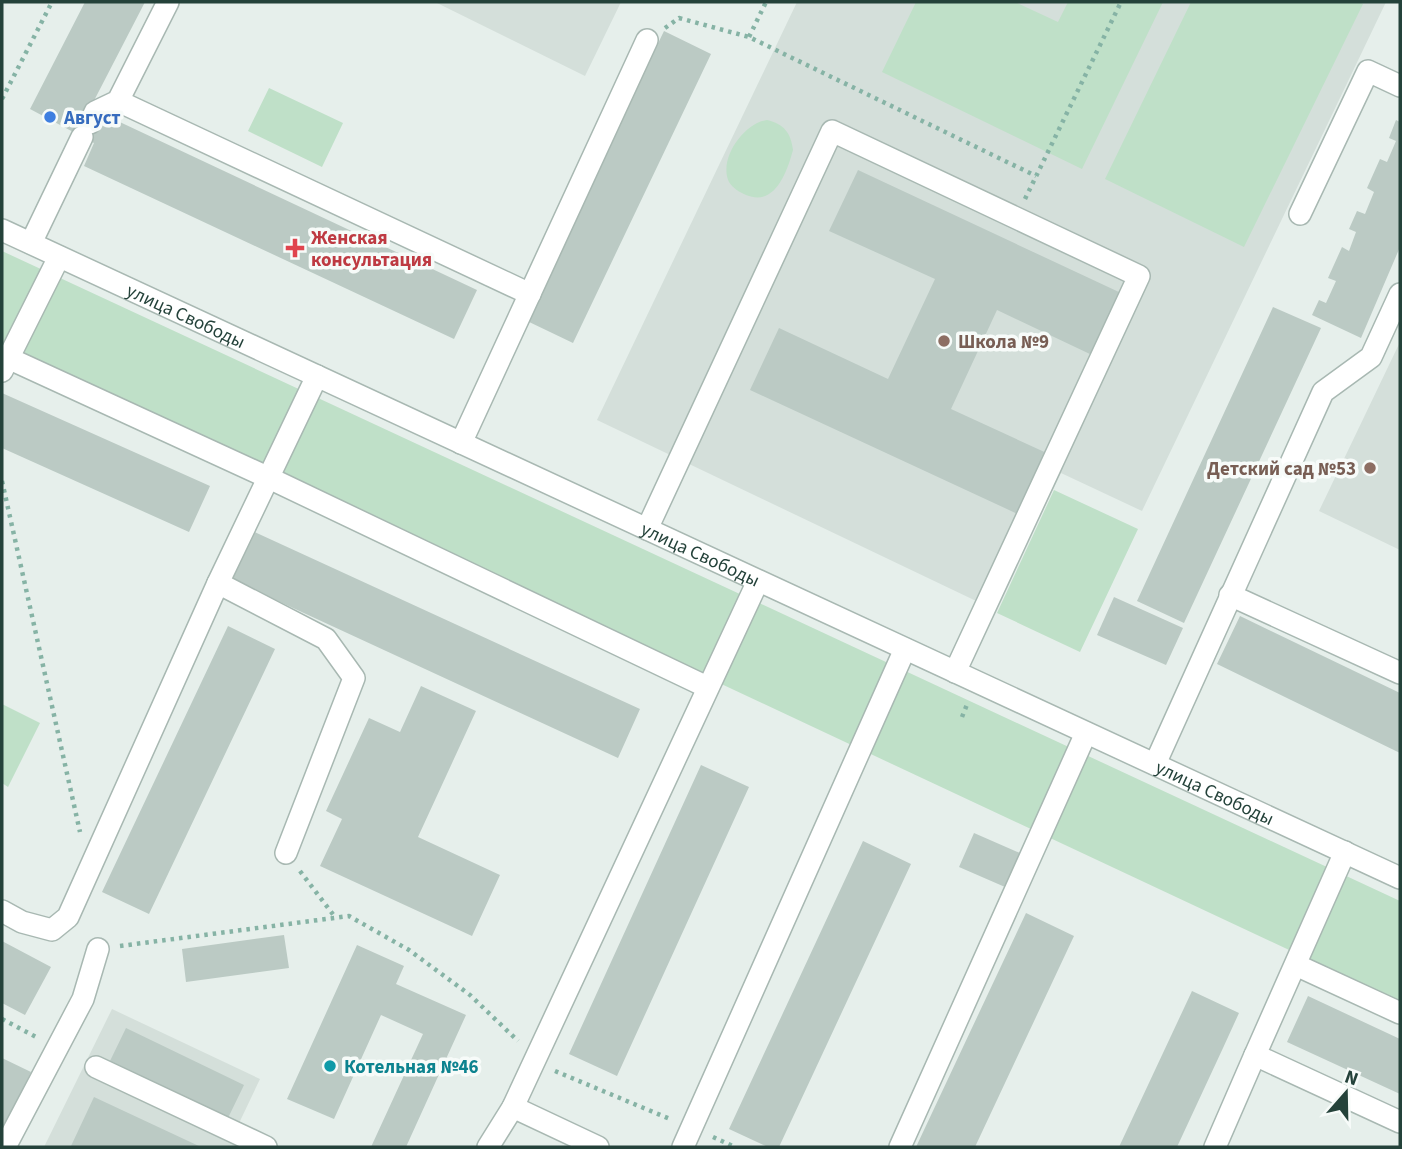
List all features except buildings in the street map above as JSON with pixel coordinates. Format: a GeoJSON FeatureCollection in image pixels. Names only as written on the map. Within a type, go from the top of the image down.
{"type":"FeatureCollection","features":[{"type":"Feature","properties":{"kind":"street"},"geometry":{"type":"LineString","coordinates":[[31,243],[95,112],[118,101],[168,2]]}},
{"type":"Feature","properties":{"kind":"street"},"geometry":{"type":"LineString","coordinates":[[461,443],[647,40]]}},
{"type":"Feature","properties":{"kind":"street"},"geometry":{"type":"LineString","coordinates":[[1300,214],[1368,71],[1400,86]]}},
{"type":"Feature","properties":{"kind":"street"},"geometry":{"type":"LineString","coordinates":[[118,101],[530,294]]}},
{"type":"Feature","properties":{"kind":"street"},"geometry":{"type":"LineString","coordinates":[[647,529],[832,131],[1139,276],[955,672]]}},
{"type":"Feature","properties":{"kind":"street","name":"улица Свободы"},"geometry":{"type":"LineString","coordinates":[[2,230],[1400,878]]}},
{"type":"Feature","properties":{"kind":"street"},"geometry":{"type":"LineString","coordinates":[[59,257],[5,364],[267,477],[707,687]]}},
{"type":"Feature","properties":{"kind":"street"},"geometry":{"type":"LineString","coordinates":[[1155,764],[1322,392],[1371,356],[1400,294]]}},
{"type":"Feature","properties":{"kind":"street"},"geometry":{"type":"LineString","coordinates":[[2,911],[22,922],[52,930],[68,916],[218,583],[317,376]]}},
{"type":"Feature","properties":{"kind":"street"},"geometry":{"type":"LineString","coordinates":[[488,1147],[513,1107],[758,580]]}},
{"type":"Feature","properties":{"kind":"street"},"geometry":{"type":"LineString","coordinates":[[218,583],[326,639],[354,678],[286,853]]}},
{"type":"Feature","properties":{"kind":"street"},"geometry":{"type":"LineString","coordinates":[[1230,595],[1400,673]]}},
{"type":"Feature","properties":{"kind":"street"},"geometry":{"type":"LineString","coordinates":[[683,1147],[905,649]]}},
{"type":"Feature","properties":{"kind":"street"},"geometry":{"type":"LineString","coordinates":[[900,1147],[1086,733]]}},
{"type":"Feature","properties":{"kind":"street"},"geometry":{"type":"LineString","coordinates":[[1215,1147],[1345,852]]}},
{"type":"Feature","properties":{"kind":"street"},"geometry":{"type":"LineString","coordinates":[[5,1147],[83,999],[98,948]]}},
{"type":"Feature","properties":{"kind":"street"},"geometry":{"type":"LineString","coordinates":[[1296,965],[1400,1013]]}},
{"type":"Feature","properties":{"kind":"street"},"geometry":{"type":"LineString","coordinates":[[1255,1055],[1400,1122]]}},
{"type":"Feature","properties":{"kind":"street"},"geometry":{"type":"LineString","coordinates":[[96,1068],[266,1147]]}},
{"type":"Feature","properties":{"kind":"street"},"geometry":{"type":"LineString","coordinates":[[513,1107],[598,1147]]}},
{"type":"Feature","properties":{"kind":"path"},"geometry":{"type":"LineString","coordinates":[[2,99],[52,2]]}},
{"type":"Feature","properties":{"kind":"path"},"geometry":{"type":"LineString","coordinates":[[749,37],[766,2]]}},
{"type":"Feature","properties":{"kind":"path"},"geometry":{"type":"LineString","coordinates":[[1016,218],[1121,2]]}},
{"type":"Feature","properties":{"kind":"path"},"geometry":{"type":"LineString","coordinates":[[647,40],[679,18],[749,37],[1036,176]]}},
{"type":"Feature","properties":{"kind":"path"},"geometry":{"type":"LineString","coordinates":[[2,481],[89,872]]}},
{"type":"Feature","properties":{"kind":"path"},"geometry":{"type":"LineString","coordinates":[[286,853],[335,918]]}},
{"type":"Feature","properties":{"kind":"path"},"geometry":{"type":"LineString","coordinates":[[98,948],[349,916],[409,950],[470,995],[527,1048]]}},
{"type":"Feature","properties":{"kind":"path"},"geometry":{"type":"LineString","coordinates":[[2,1019],[57,1048]]}},
{"type":"Feature","properties":{"kind":"path"},"geometry":{"type":"LineString","coordinates":[[546,1063],[556,1071],[671,1119]]}},
{"type":"Feature","properties":{"kind":"path"},"geometry":{"type":"LineString","coordinates":[[709,1135],[735,1147]]}},
{"type":"Feature","properties":{"kind":"shaded area"},"geometry":{"type":"Polygon","coordinates":[[[435,2],[621,2],[585,76],[435,2]]]}},
{"type":"Feature","properties":{"kind":"shaded area"},"geometry":{"type":"Polygon","coordinates":[[[797,2],[1386,2],[1142,511],[1061,473],[995,610],[597,420],[797,2]]]}},
{"type":"Feature","properties":{"kind":"shaded area","name":"Детский сад №53"},"geometry":{"type":"Polygon","coordinates":[[[1400,342],[1400,550],[1319,511],[1400,342]]]}},
{"type":"Feature","properties":{"kind":"shaded area"},"geometry":{"type":"Polygon","coordinates":[[[112,1009],[260,1079],[231,1140],[245,1147],[44,1147],[112,1009]]]}},
{"type":"Feature","properties":{"kind":"green space"},"geometry":{"type":"Polygon","coordinates":[[[916,2],[1015,2],[1058,22],[1068,2],[1163,2],[1082,169],[882,72],[916,2]]]}},
{"type":"Feature","properties":{"kind":"green space"},"geometry":{"type":"Polygon","coordinates":[[[1191,2],[1363,4],[1244,247],[1105,179],[1191,2]]]}},
{"type":"Feature","properties":{"kind":"green space"},"geometry":{"type":"Polygon","coordinates":[[[269,88],[343,123],[322,167],[248,131],[269,88]]]}},
{"type":"Feature","properties":{"kind":"green space"},"geometry":{"type":"Polygon","coordinates":[[[767,120],[786,130],[793,150],[783,177],[772,192],[765,196],[746,195],[729,182],[727,163],[742,135],[767,120]]]}},
{"type":"Feature","properties":{"kind":"green space"},"geometry":{"type":"Polygon","coordinates":[[[2,251],[1400,901],[1400,1002],[2,347],[2,251]]]}},
{"type":"Feature","properties":{"kind":"green space"},"geometry":{"type":"Polygon","coordinates":[[[1054,490],[1138,529],[1080,652],[997,613],[1054,490]]]}},
{"type":"Feature","properties":{"kind":"green space"},"geometry":{"type":"Polygon","coordinates":[[[2,704],[40,723],[8,787],[2,783],[2,704]]]}},
{"type":"Feature","properties":{"kind":"place","name":"Август"},"geometry":{"type":"Point","coordinates":[50,117]}},
{"type":"Feature","properties":{"kind":"place","name":"Женская консультация"},"geometry":{"type":"Point","coordinates":[295,248]}},
{"type":"Feature","properties":{"kind":"place","name":"Школа №9"},"geometry":{"type":"Point","coordinates":[944,341]}},
{"type":"Feature","properties":{"kind":"place","name":"Детский сад №53"},"geometry":{"type":"Point","coordinates":[1370,468]}},
{"type":"Feature","properties":{"kind":"place","name":"Котельная №46"},"geometry":{"type":"Point","coordinates":[330,1066]}}]}
